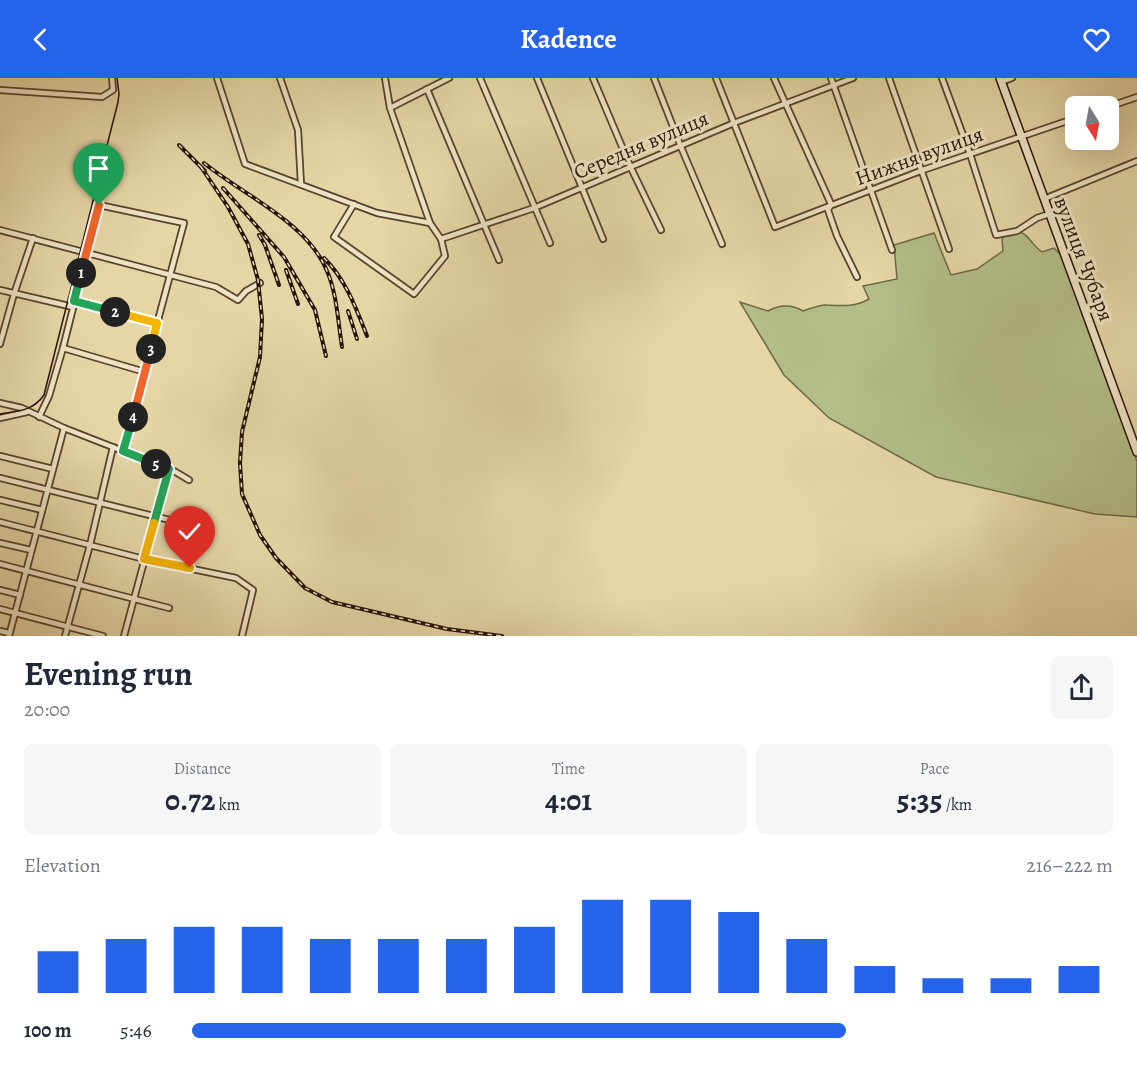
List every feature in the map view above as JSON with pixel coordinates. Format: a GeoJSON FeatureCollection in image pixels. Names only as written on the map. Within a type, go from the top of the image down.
{"type":"FeatureCollection","features":[{"type":"Feature","properties":{"kind":"street"},"geometry":{"type":"LineString","coordinates":[[0,90],[102,97],[113,90],[112,78]]}},
{"type":"Feature","properties":{"kind":"street"},"geometry":{"type":"LineString","coordinates":[[217,78],[245,164],[377,213],[430,223]]}},
{"type":"Feature","properties":{"kind":"street"},"geometry":{"type":"LineString","coordinates":[[280,78],[298,130],[301,184]]}},
{"type":"Feature","properties":{"kind":"street"},"geometry":{"type":"LineString","coordinates":[[354,204],[334,237],[414,294],[445,256],[441,239],[430,223],[390,108],[385,78]]}},
{"type":"Feature","properties":{"kind":"street"},"geometry":{"type":"LineString","coordinates":[[390,108],[449,78]]}},
{"type":"Feature","properties":{"kind":"street"},"geometry":{"type":"LineString","coordinates":[[480,78],[550,243]]}},
{"type":"Feature","properties":{"kind":"street"},"geometry":{"type":"LineString","coordinates":[[537,78],[603,239]]}},
{"type":"Feature","properties":{"kind":"street"},"geometry":{"type":"LineString","coordinates":[[593,78],[631,168],[661,230]]}},
{"type":"Feature","properties":{"kind":"street"},"geometry":{"type":"LineString","coordinates":[[654,78],[722,244]]}},
{"type":"Feature","properties":{"kind":"street"},"geometry":{"type":"LineString","coordinates":[[716,78],[734,123]]}},
{"type":"Feature","properties":{"kind":"street"},"geometry":{"type":"LineString","coordinates":[[774,78],[831,204],[828,210],[837,236],[857,277]]}},
{"type":"Feature","properties":{"kind":"street"},"geometry":{"type":"LineString","coordinates":[[831,78],[892,250]]}},
{"type":"Feature","properties":{"kind":"street","name":"Середня вулиця"},"geometry":{"type":"LineString","coordinates":[[441,239],[534,208],[734,123],[853,78]]}},
{"type":"Feature","properties":{"kind":"street"},"geometry":{"type":"LineString","coordinates":[[889,78],[949,249]]}},
{"type":"Feature","properties":{"kind":"street"},"geometry":{"type":"LineString","coordinates":[[942,78],[996,235],[1017,231],[1049,214]]}},
{"type":"Feature","properties":{"kind":"street"},"geometry":{"type":"LineString","coordinates":[[1000,80],[1012,78]]}},
{"type":"Feature","properties":{"kind":"street","name":"вулиця Чубаря"},"geometry":{"type":"LineString","coordinates":[[1000,80],[1137,452]]}},
{"type":"Feature","properties":{"kind":"street"},"geometry":{"type":"LineString","coordinates":[[427,89],[499,260]]}},
{"type":"Feature","properties":{"kind":"street"},"geometry":{"type":"LineString","coordinates":[[1119,103],[1137,97]]}},
{"type":"Feature","properties":{"kind":"street","name":"Нижня вулиця"},"geometry":{"type":"LineString","coordinates":[[734,123],[775,227],[923,170],[1065,122]]}},
{"type":"Feature","properties":{"kind":"street"},"geometry":{"type":"LineString","coordinates":[[1044,200],[1137,161]]}},
{"type":"Feature","properties":{"kind":"street"},"geometry":{"type":"LineString","coordinates":[[39,417],[49,396],[63,348],[99,205],[184,223],[123,451]]}},
{"type":"Feature","properties":{"kind":"street"},"geometry":{"type":"LineString","coordinates":[[0,230],[216,287],[238,300],[246,291],[260,283]]}},
{"type":"Feature","properties":{"kind":"street"},"geometry":{"type":"LineString","coordinates":[[0,344],[33,238]]}},
{"type":"Feature","properties":{"kind":"street"},"geometry":{"type":"LineString","coordinates":[[0,290],[73,307]]}},
{"type":"Feature","properties":{"kind":"street"},"geometry":{"type":"LineString","coordinates":[[74,301],[157,323]]}},
{"type":"Feature","properties":{"kind":"street"},"geometry":{"type":"LineString","coordinates":[[63,348],[145,372]]}},
{"type":"Feature","properties":{"kind":"street"},"geometry":{"type":"LineString","coordinates":[[0,403],[21,408],[64,428],[169,469],[189,480]]}},
{"type":"Feature","properties":{"kind":"street"},"geometry":{"type":"LineString","coordinates":[[0,418],[27,412]]}},
{"type":"Feature","properties":{"kind":"street"},"geometry":{"type":"LineString","coordinates":[[0,631],[9,635],[64,428]]}},
{"type":"Feature","properties":{"kind":"street"},"geometry":{"type":"LineString","coordinates":[[65,636],[90,545],[113,447]]}},
{"type":"Feature","properties":{"kind":"street"},"geometry":{"type":"LineString","coordinates":[[0,456],[53,469]]}},
{"type":"Feature","properties":{"kind":"street"},"geometry":{"type":"LineString","coordinates":[[124,636],[169,469]]}},
{"type":"Feature","properties":{"kind":"street"},"geometry":{"type":"LineString","coordinates":[[0,478],[198,527]]}},
{"type":"Feature","properties":{"kind":"street"},"geometry":{"type":"LineString","coordinates":[[0,500],[42,510]]}},
{"type":"Feature","properties":{"kind":"street"},"geometry":{"type":"LineString","coordinates":[[0,522],[144,559],[236,578],[253,590],[242,636]]}},
{"type":"Feature","properties":{"kind":"street"},"geometry":{"type":"LineString","coordinates":[[0,543],[31,550]]}},
{"type":"Feature","properties":{"kind":"street"},"geometry":{"type":"LineString","coordinates":[[0,564],[169,608]]}},
{"type":"Feature","properties":{"kind":"street"},"geometry":{"type":"LineString","coordinates":[[0,590],[20,595]]}},
{"type":"Feature","properties":{"kind":"street"},"geometry":{"type":"LineString","coordinates":[[0,609],[103,636]]}},
{"type":"Feature","properties":{"kind":"green space"},"geometry":{"type":"Polygon","coordinates":[[[934,233],[951,275],[977,269],[1003,251],[1002,238],[1017,233],[1026,235],[1042,252],[1054,248],[1063,257],[1137,461],[1137,517],[1095,514],[936,477],[829,418],[784,375],[740,302],[768,311],[785,306],[803,311],[821,305],[854,305],[869,299],[863,286],[897,279],[894,245],[934,233]]]}},
{"type":"Feature","properties":{"kind":"tram line"},"geometry":{"type":"LineString","coordinates":[[0,414],[30,407],[44,395],[118,102],[117,78]]}},
{"type":"Feature","properties":{"kind":"railway"},"geometry":{"type":"LineString","coordinates":[[179,145],[205,171]]}},
{"type":"Feature","properties":{"kind":"railway"},"geometry":{"type":"LineString","coordinates":[[204,163],[290,224],[318,254],[333,289],[342,347]]}},
{"type":"Feature","properties":{"kind":"railway"},"geometry":{"type":"LineString","coordinates":[[201,167],[228,207],[248,244],[258,280],[262,319],[260,357],[242,432],[240,463],[242,494],[260,535],[276,558],[305,588],[332,602],[447,629],[502,636]]}},
{"type":"Feature","properties":{"kind":"railway"},"geometry":{"type":"LineString","coordinates":[[223,188],[284,257],[315,310],[326,356]]}},
{"type":"Feature","properties":{"kind":"railway"},"geometry":{"type":"LineString","coordinates":[[259,235],[265,245],[279,285]]}},
{"type":"Feature","properties":{"kind":"railway"},"geometry":{"type":"LineString","coordinates":[[324,258],[344,285],[367,336]]}},
{"type":"Feature","properties":{"kind":"railway"},"geometry":{"type":"LineString","coordinates":[[286,270],[298,304]]}},
{"type":"Feature","properties":{"kind":"railway"},"geometry":{"type":"LineString","coordinates":[[348,311],[357,339]]}},
{"type":"Feature","properties":{"kind":"route"},"geometry":{"type":"LineString","coordinates":[[99,205],[74,301],[157,323],[123,451],[169,469],[144,559],[190,568]]}}]}
